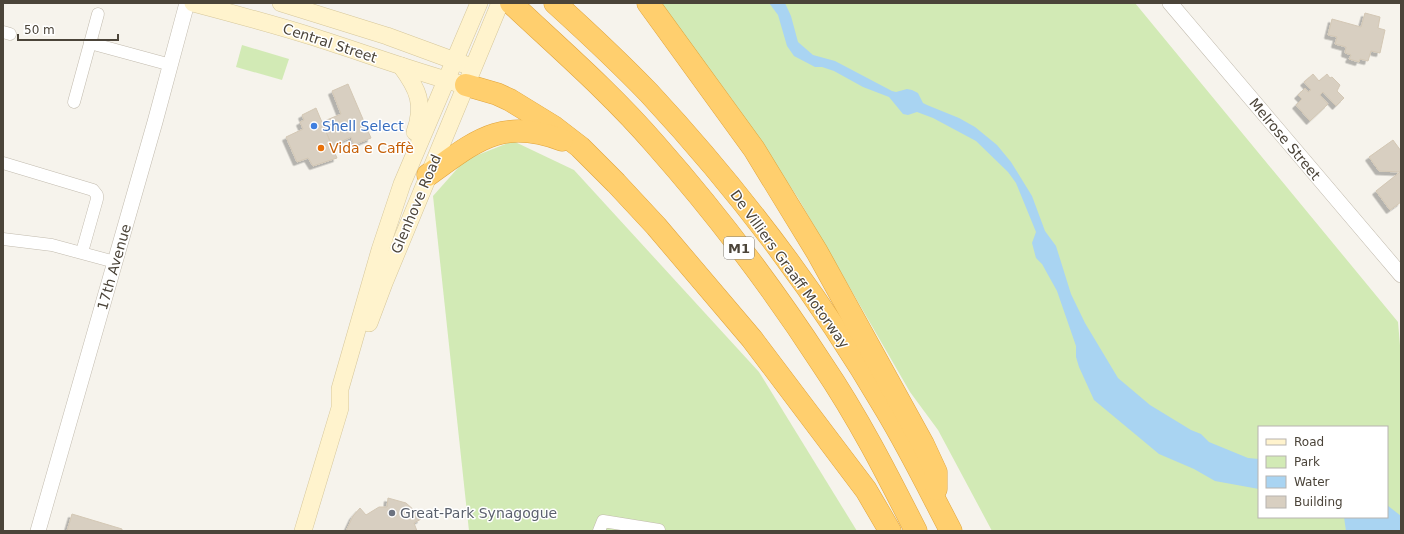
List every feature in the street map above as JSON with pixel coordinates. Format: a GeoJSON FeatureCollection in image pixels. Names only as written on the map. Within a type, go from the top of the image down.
{"type":"FeatureCollection","features":[{"type":"Feature","properties":{"kind":"highway","name":"M1"},"geometry":{"type":"LineString","coordinates":[[511,3],[606,92],[655,144],[763,278],[823,364],[916,531]]}},
{"type":"Feature","properties":{"kind":"highway","name":"De Villiers Graaff Motorway"},"geometry":{"type":"LineString","coordinates":[[555,3],[649,94],[733,190],[784,256],[822,308],[874,391],[951,531]]}},
{"type":"Feature","properties":{"kind":"highway"},"geometry":{"type":"LineString","coordinates":[[648,3],[754,149],[817,252],[899,397],[930,459],[937,479],[934,498]]}},
{"type":"Feature","properties":{"kind":"highway"},"geometry":{"type":"LineString","coordinates":[[461,78],[510,100],[554,127],[580,147],[656,226],[752,339],[866,490],[890,531]]}},
{"type":"Feature","properties":{"kind":"highway"},"geometry":{"type":"LineString","coordinates":[[428,175],[477,140],[493,134],[527,131],[554,137],[580,147]]}},
{"type":"Feature","properties":{"kind":"main road","name":"Central Street"},"geometry":{"type":"LineString","coordinates":[[193,3],[318,38],[401,66],[461,78]]}},
{"type":"Feature","properties":{"kind":"main road","name":"Central Street"},"geometry":{"type":"LineString","coordinates":[[281,3],[387,36],[456,60]]}},
{"type":"Feature","properties":{"kind":"main road","name":"Glenhove Road"},"geometry":{"type":"LineString","coordinates":[[304,531],[340,408],[347,396],[361,347],[384,283],[428,175],[461,78],[456,60],[477,9]]}},
{"type":"Feature","properties":{"kind":"main road","name":"Glenhove Road"},"geometry":{"type":"LineString","coordinates":[[340,408],[340,389],[366,298],[402,184],[413,158],[461,78],[496,10]]}},
{"type":"Feature","properties":{"kind":"main road"},"geometry":{"type":"LineString","coordinates":[[401,66],[411,79],[416,90],[421,110],[412,146],[413,158]]}},
{"type":"Feature","properties":{"kind":"street","name":"17th Avenue"},"geometry":{"type":"LineString","coordinates":[[38,531],[171,65],[187,3]]}},
{"type":"Feature","properties":{"kind":"street","name":"Melrose Street"},"geometry":{"type":"LineString","coordinates":[[1170,3],[1401,275]]}},
{"type":"Feature","properties":{"kind":"street"},"geometry":{"type":"LineString","coordinates":[[74,102],[98,14]]}},
{"type":"Feature","properties":{"kind":"street"},"geometry":{"type":"LineString","coordinates":[[90,43],[171,65]]}},
{"type":"Feature","properties":{"kind":"street"},"geometry":{"type":"LineString","coordinates":[[3,163],[93,190],[97,195],[97,199],[82,252]]}},
{"type":"Feature","properties":{"kind":"street"},"geometry":{"type":"LineString","coordinates":[[3,239],[52,245],[115,262]]}},
{"type":"Feature","properties":{"kind":"street"},"geometry":{"type":"LineString","coordinates":[[600,531],[603,521],[659,530]]}},
{"type":"Feature","properties":{"kind":"green space"},"geometry":{"type":"Polygon","coordinates":[[[660,3],[1135,3],[1398,322],[1401,357],[1401,531],[992,531],[938,430],[910,392],[798,198],[731,98],[660,3]]]}},
{"type":"Feature","properties":{"kind":"green space"},"geometry":{"type":"Polygon","coordinates":[[[242,45],[289,59],[282,80],[236,67],[242,45]]]}},
{"type":"Feature","properties":{"kind":"green space"},"geometry":{"type":"Polygon","coordinates":[[[513,141],[574,170],[759,372],[857,531],[469,531],[433,196],[465,160],[513,141]]]}},
{"type":"Feature","properties":{"kind":"water"},"geometry":{"type":"Polygon","coordinates":[[[769,3],[785,3],[791,16],[798,42],[813,55],[835,61],[892,91],[896,92],[907,89],[912,90],[918,93],[923,103],[959,118],[975,127],[997,145],[1011,162],[1032,196],[1045,231],[1056,246],[1071,294],[1085,323],[1118,378],[1150,405],[1191,430],[1201,434],[1209,442],[1248,458],[1258,459],[1258,489],[1215,481],[1194,469],[1159,454],[1094,400],[1079,367],[1076,357],[1076,346],[1057,291],[1042,264],[1036,258],[1032,243],[1036,232],[1016,183],[1008,172],[976,141],[933,118],[917,112],[908,115],[903,114],[889,97],[863,87],[834,71],[822,67],[815,67],[794,56],[787,46],[778,15],[769,3]]]}},
{"type":"Feature","properties":{"kind":"water"},"geometry":{"type":"Polygon","coordinates":[[[1388,506],[1401,516],[1401,531],[1346,531],[1344,518],[1388,518],[1388,506]]]}},
{"type":"Feature","properties":{"kind":"building"},"geometry":{"type":"Polygon","coordinates":[[[1365,13],[1380,17],[1378,28],[1385,30],[1380,53],[1371,51],[1368,61],[1360,59],[1359,62],[1349,59],[1351,55],[1345,53],[1346,47],[1335,44],[1337,37],[1328,35],[1332,19],[1361,27],[1365,13]]]}},
{"type":"Feature","properties":{"kind":"building"},"geometry":{"type":"Polygon","coordinates":[[[1313,74],[1319,81],[1327,74],[1330,78],[1332,77],[1340,85],[1337,91],[1344,98],[1336,106],[1323,92],[1320,95],[1328,104],[1310,121],[1296,105],[1302,99],[1298,95],[1305,88],[1308,92],[1311,90],[1304,82],[1313,74]]]}},
{"type":"Feature","properties":{"kind":"building"},"geometry":{"type":"Polygon","coordinates":[[[348,84],[371,138],[354,145],[351,137],[332,146],[322,122],[341,114],[332,91],[348,84]]]}},
{"type":"Feature","properties":{"kind":"building"},"geometry":{"type":"Polygon","coordinates":[[[316,108],[337,158],[313,166],[308,158],[297,162],[286,137],[303,129],[300,122],[304,120],[302,115],[316,108]]]}},
{"type":"Feature","properties":{"kind":"building"},"geometry":{"type":"Polygon","coordinates":[[[1393,140],[1401,151],[1401,202],[1390,210],[1376,191],[1400,172],[1379,171],[1369,157],[1393,140]]]}},
{"type":"Feature","properties":{"kind":"building","name":"Great-Park Synagogue"},"geometry":{"type":"Polygon","coordinates":[[[388,498],[406,503],[415,511],[421,519],[414,523],[417,531],[346,531],[353,516],[360,508],[366,515],[379,507],[387,507],[388,498]]]}},
{"type":"Feature","properties":{"kind":"building"},"geometry":{"type":"Polygon","coordinates":[[[72,514],[122,529],[122,531],[67,531],[72,514]]]}},
{"type":"Feature","properties":{"kind":"place","name":"Shell Select"},"geometry":{"type":"Point","coordinates":[314,126]}},
{"type":"Feature","properties":{"kind":"place","name":"Vida e Caffè"},"geometry":{"type":"Point","coordinates":[321,148]}},
{"type":"Feature","properties":{"kind":"place","name":"Great-Park Synagogue"},"geometry":{"type":"Point","coordinates":[392,513]}}]}
